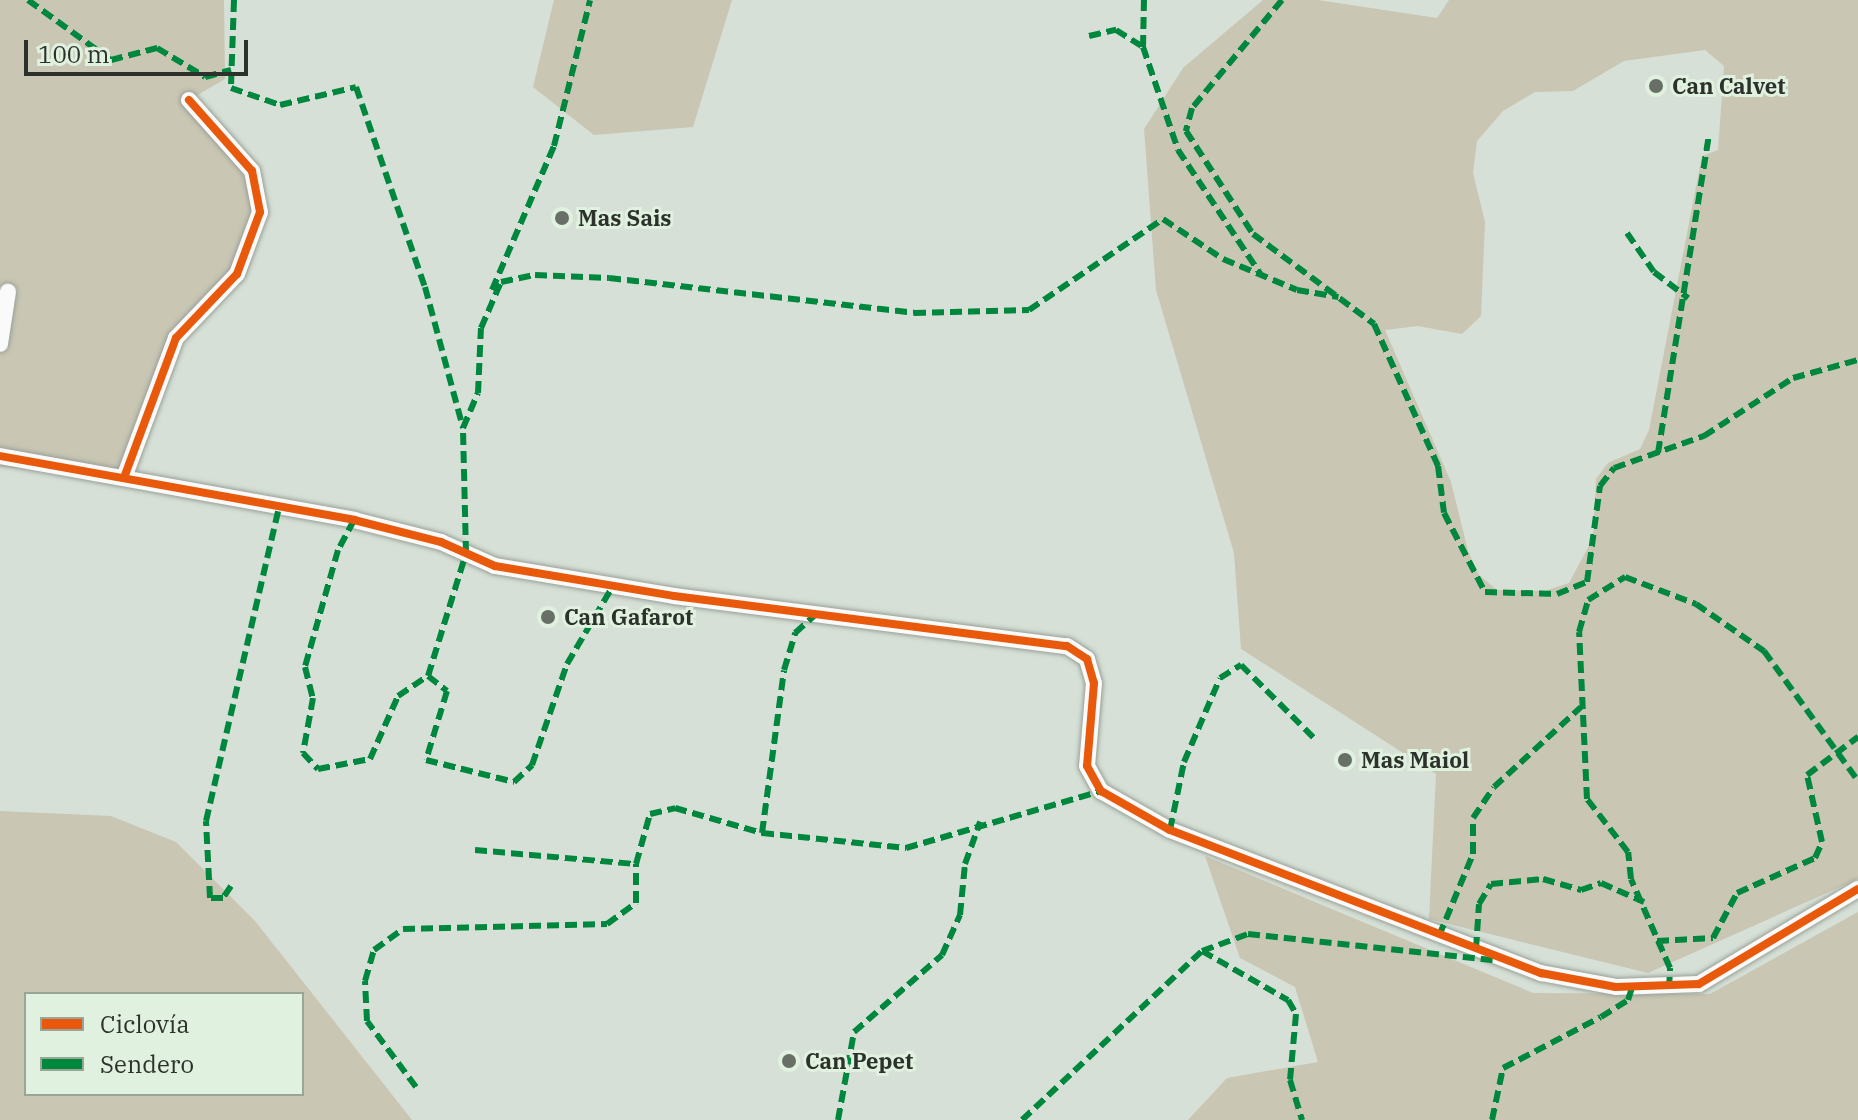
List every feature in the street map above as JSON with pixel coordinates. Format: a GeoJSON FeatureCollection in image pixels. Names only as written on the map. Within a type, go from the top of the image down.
{"type":"FeatureCollection","features":[{"type":"Feature","properties":{"kind":"street"},"geometry":{"type":"LineString","coordinates":[[125,475],[176,338],[237,274],[260,212],[252,171],[189,100]]}},
{"type":"Feature","properties":{"kind":"street"},"geometry":{"type":"LineString","coordinates":[[0,344],[8,292]]}},
{"type":"Feature","properties":{"kind":"street"},"geometry":{"type":"LineString","coordinates":[[0,456],[125,475],[395,529],[495,566],[1067,646],[1087,659],[1094,683],[1087,766],[1101,791],[1170,830],[1541,973],[1616,987],[1699,984],[1858,889]]}},
{"type":"Feature","properties":{"kind":"shaded area"},"geometry":{"type":"Polygon","coordinates":[[[0,0],[224,0],[225,79],[189,100],[252,171],[260,212],[237,274],[176,338],[125,475],[0,467],[0,0]]]}},
{"type":"Feature","properties":{"kind":"shaded area"},"geometry":{"type":"Polygon","coordinates":[[[554,0],[732,0],[693,127],[594,135],[533,87],[554,0]]]}},
{"type":"Feature","properties":{"kind":"shaded area"},"geometry":{"type":"Polygon","coordinates":[[[1263,0],[1318,0],[1437,18],[1449,0],[1858,0],[1858,879],[1648,973],[1429,919],[1436,774],[1241,649],[1234,553],[1156,290],[1144,129],[1183,68],[1263,0]],[[1705,50],[1624,61],[1573,91],[1535,92],[1503,111],[1477,141],[1473,173],[1485,222],[1481,316],[1462,334],[1418,326],[1385,330],[1451,482],[1468,551],[1479,575],[1497,590],[1545,591],[1569,583],[1593,538],[1596,479],[1608,463],[1640,449],[1649,430],[1702,156],[1718,150],[1724,66],[1705,50]]]}},
{"type":"Feature","properties":{"kind":"shaded area"},"geometry":{"type":"Polygon","coordinates":[[[0,811],[111,816],[176,842],[255,921],[412,1120],[0,1120],[0,811]]]}},
{"type":"Feature","properties":{"kind":"shaded area"},"geometry":{"type":"Polygon","coordinates":[[[1205,856],[1533,993],[1710,994],[1858,912],[1858,1120],[1188,1120],[1227,1078],[1318,1062],[1295,987],[1240,958],[1205,856]]]}},
{"type":"Feature","properties":{"kind":"marked path"},"geometry":{"type":"LineString","coordinates":[[28,0],[111,60],[157,48],[205,77],[231,70]]}},
{"type":"Feature","properties":{"kind":"marked path"},"geometry":{"type":"LineString","coordinates":[[234,0],[231,88],[280,105],[356,87],[425,287],[463,428]]}},
{"type":"Feature","properties":{"kind":"marked path"},"geometry":{"type":"LineString","coordinates":[[492,290],[554,146],[590,0]]}},
{"type":"Feature","properties":{"kind":"marked path"},"geometry":{"type":"LineString","coordinates":[[1143,47],[1144,0]]}},
{"type":"Feature","properties":{"kind":"marked path"},"geometry":{"type":"LineString","coordinates":[[1282,0],[1192,108],[1186,131],[1253,234],[1374,324],[1438,466],[1444,513],[1485,592],[1557,594],[1587,582],[1600,486],[1614,468],[1704,436],[1793,378],[1858,360]]}},
{"type":"Feature","properties":{"kind":"marked path"},"geometry":{"type":"LineString","coordinates":[[1089,36],[1116,30],[1143,47],[1178,150],[1261,275]]}},
{"type":"Feature","properties":{"kind":"marked path"},"geometry":{"type":"LineString","coordinates":[[1658,453],[1709,135]]}},
{"type":"Feature","properties":{"kind":"marked path"},"geometry":{"type":"LineString","coordinates":[[354,520],[338,550],[305,667],[313,698],[303,753],[318,769],[370,759],[398,696],[428,676],[466,553],[463,428],[478,393],[481,328],[501,282],[535,275],[609,278],[914,313],[1029,310],[1163,219],[1223,259],[1297,290],[1338,297]]}},
{"type":"Feature","properties":{"kind":"marked path"},"geometry":{"type":"LineString","coordinates":[[1627,233],[1654,272],[1688,298]]}},
{"type":"Feature","properties":{"kind":"marked path"},"geometry":{"type":"LineString","coordinates":[[231,886],[223,898],[210,898],[206,821],[280,504]]}},
{"type":"Feature","properties":{"kind":"marked path"},"geometry":{"type":"LineString","coordinates":[[1669,989],[1670,968],[1631,879],[1628,852],[1587,799],[1579,632],[1588,600],[1625,577],[1696,604],[1764,651],[1858,781]]}},
{"type":"Feature","properties":{"kind":"marked path"},"geometry":{"type":"LineString","coordinates":[[428,676],[447,691],[426,760],[514,782],[532,765],[567,664],[613,586]]}},
{"type":"Feature","properties":{"kind":"marked path"},"geometry":{"type":"LineString","coordinates":[[416,1087],[367,1021],[365,981],[374,950],[403,929],[607,924],[636,903],[636,864],[650,814],[675,808],[762,833],[784,670],[795,633],[815,615]]}},
{"type":"Feature","properties":{"kind":"marked path"},"geometry":{"type":"LineString","coordinates":[[1170,830],[1184,762],[1220,678],[1241,665],[1314,738]]}},
{"type":"Feature","properties":{"kind":"marked path"},"geometry":{"type":"LineString","coordinates":[[1439,936],[1473,854],[1473,818],[1494,787],[1581,707]]}},
{"type":"Feature","properties":{"kind":"marked path"},"geometry":{"type":"LineString","coordinates":[[1657,941],[1713,938],[1737,893],[1815,858],[1822,842],[1807,775],[1858,737]]}},
{"type":"Feature","properties":{"kind":"marked path"},"geometry":{"type":"LineString","coordinates":[[762,833],[906,848],[1101,791]]}},
{"type":"Feature","properties":{"kind":"marked path"},"geometry":{"type":"LineString","coordinates":[[838,1120],[854,1032],[942,955],[960,915],[965,864],[980,822]]}},
{"type":"Feature","properties":{"kind":"marked path"},"geometry":{"type":"LineString","coordinates":[[475,850],[636,864]]}},
{"type":"Feature","properties":{"kind":"marked path"},"geometry":{"type":"LineString","coordinates":[[1476,949],[1479,904],[1491,884],[1543,879],[1581,890],[1601,883],[1644,902]]}},
{"type":"Feature","properties":{"kind":"marked path"},"geometry":{"type":"LineString","coordinates":[[1022,1120],[1202,951],[1248,934],[1499,961]]}},
{"type":"Feature","properties":{"kind":"marked path"},"geometry":{"type":"LineString","coordinates":[[1202,951],[1288,1000],[1296,1014],[1290,1080],[1302,1120]]}},
{"type":"Feature","properties":{"kind":"marked path"},"geometry":{"type":"LineString","coordinates":[[1492,1120],[1503,1068],[1601,1017],[1628,1000],[1632,988]]}},
{"type":"Feature","properties":{"kind":"cycle path"},"geometry":{"type":"LineString","coordinates":[[125,475],[176,338],[237,274],[260,212],[252,171],[189,100]]}},
{"type":"Feature","properties":{"kind":"cycle path"},"geometry":{"type":"LineString","coordinates":[[0,456],[354,520],[441,542],[495,566],[674,596],[1067,646],[1087,659],[1094,683],[1087,766],[1101,791],[1170,830],[1541,973],[1616,987],[1699,984],[1858,889]]}},
{"type":"Feature","properties":{"kind":"place","name":"Can Calvet"},"geometry":{"type":"Point","coordinates":[1656,86]}},
{"type":"Feature","properties":{"kind":"place","name":"Mas Sais"},"geometry":{"type":"Point","coordinates":[562,218]}},
{"type":"Feature","properties":{"kind":"place","name":"Can Gafarot"},"geometry":{"type":"Point","coordinates":[548,617]}},
{"type":"Feature","properties":{"kind":"place","name":"Mas Maiol"},"geometry":{"type":"Point","coordinates":[1345,760]}},
{"type":"Feature","properties":{"kind":"place","name":"Can Pepet"},"geometry":{"type":"Point","coordinates":[789,1061]}}]}
